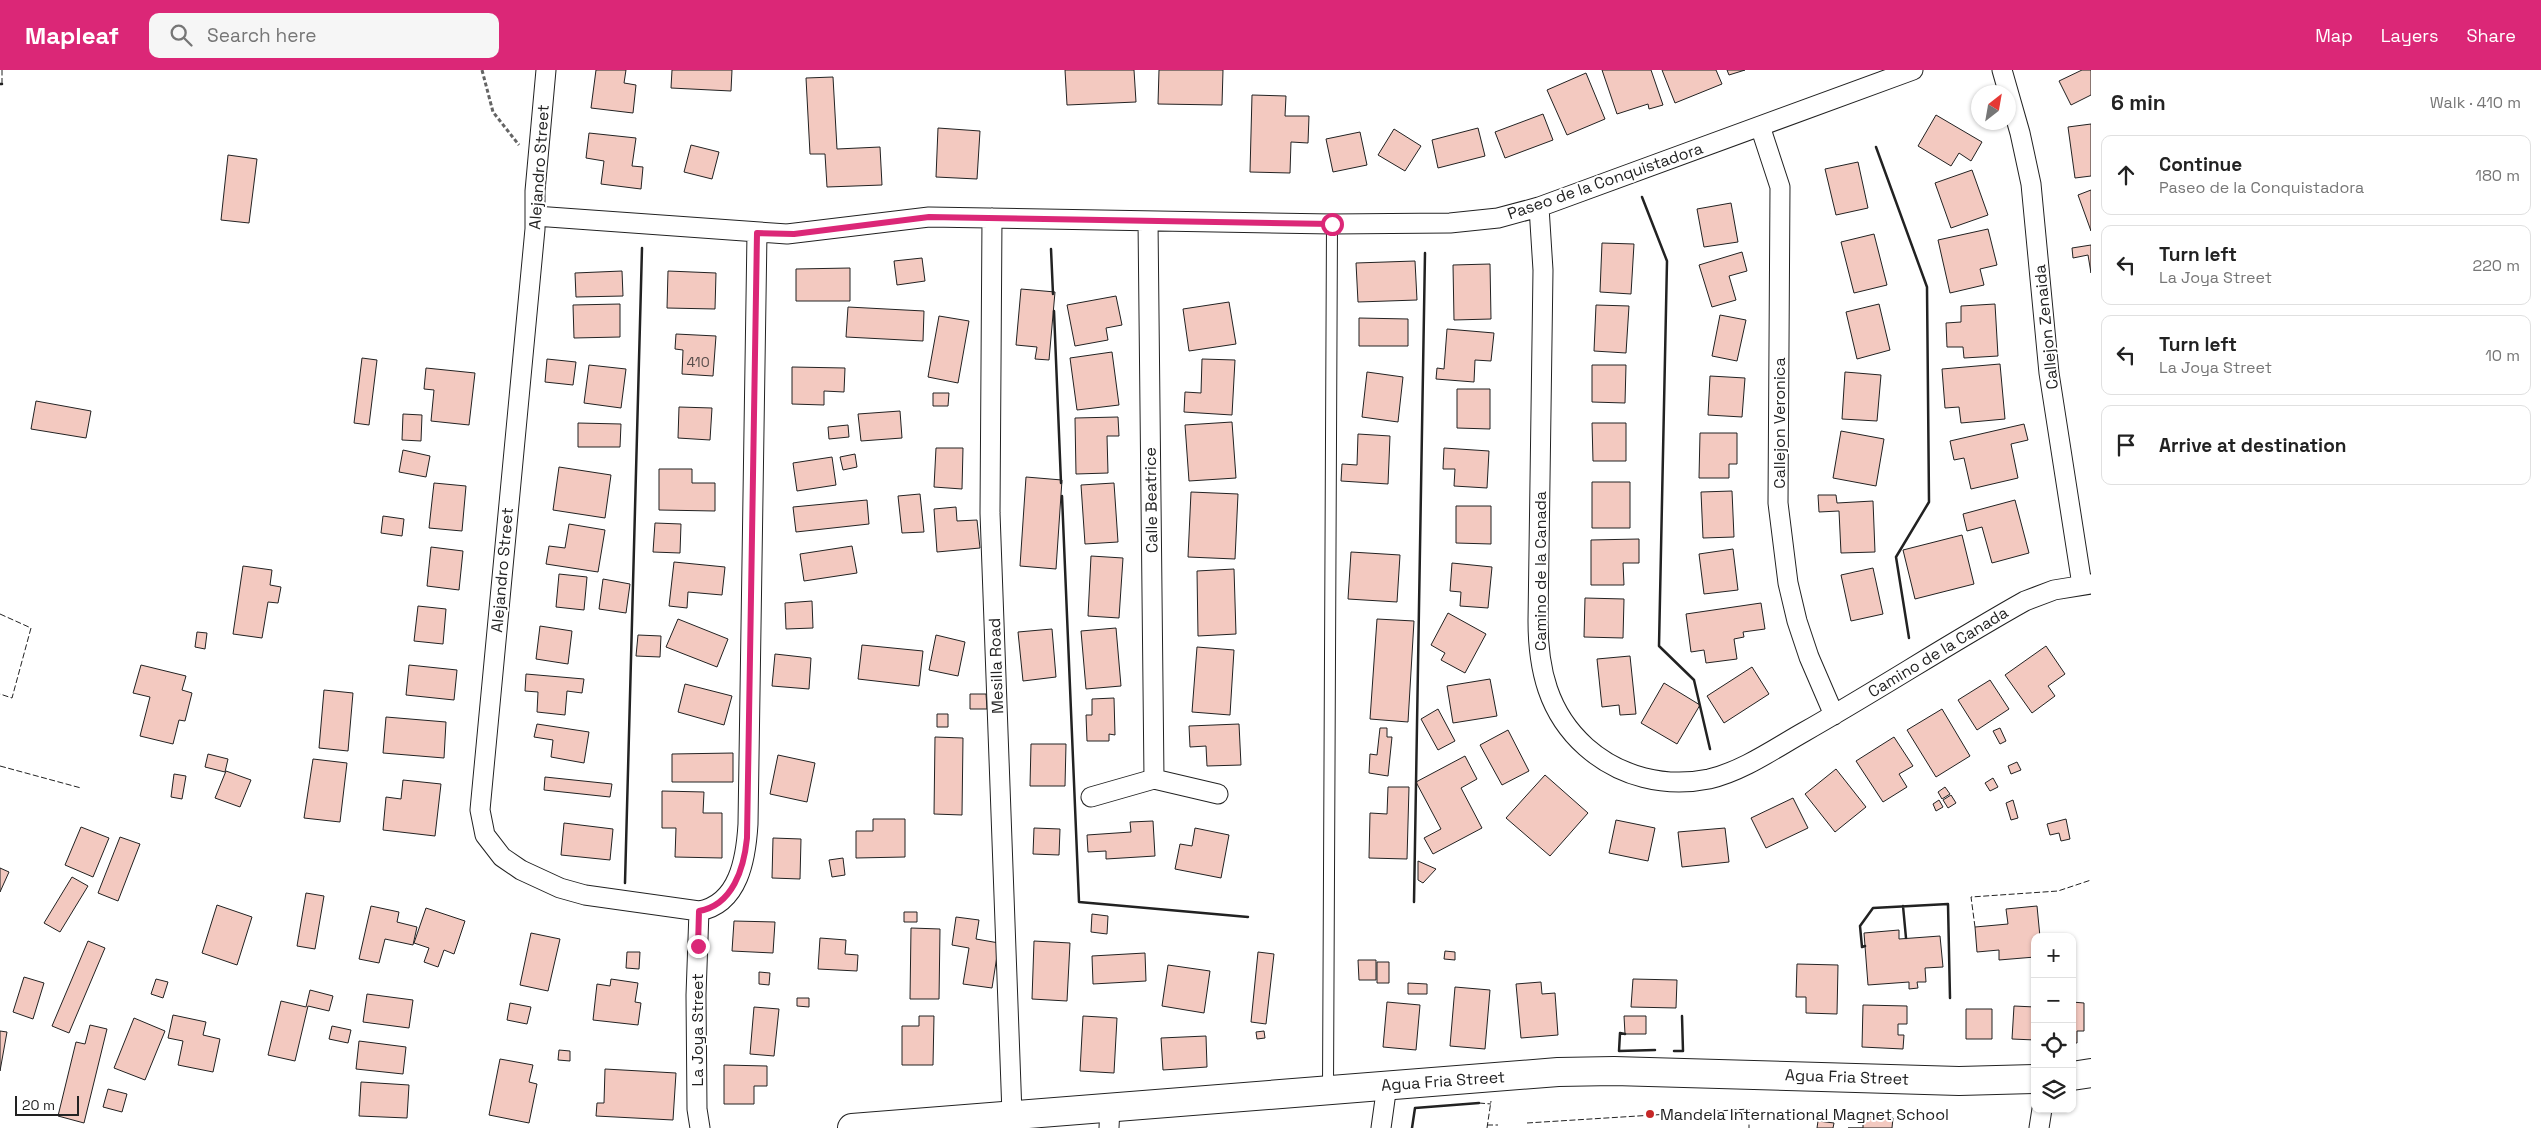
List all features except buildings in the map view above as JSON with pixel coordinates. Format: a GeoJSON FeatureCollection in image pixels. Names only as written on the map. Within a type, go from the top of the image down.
{"type":"FeatureCollection","features":[{"type":"Feature","properties":{"kind":"street","name":"Alejandro Street"},"geometry":{"type":"LineString","coordinates":[[546,70],[537,167],[535,216],[480,796],[481,823],[485,835],[502,857],[521,870],[560,888],[585,895],[699,911]]}},
{"type":"Feature","properties":{"kind":"street","name":"Paseo de la Conquistadora"},"geometry":{"type":"LineString","coordinates":[[535,216],[757,233],[794,234],[929,217],[1332,224],[1473,221],[1498,218],[1538,207],[1913,70]]}},
{"type":"Feature","properties":{"kind":"street","name":"Callejon Zenaida"},"geometry":{"type":"LineString","coordinates":[[2002,70],[2020,133],[2031,184],[2049,373],[2086,584]]}},
{"type":"Feature","properties":{"kind":"street","name":"Callejon Veronica"},"geometry":{"type":"LineString","coordinates":[[1760,126],[1780,186],[1778,503],[1788,583],[1806,648],[1834,715]]}},
{"type":"Feature","properties":{"kind":"street","name":"Camino de la Canada"},"geometry":{"type":"LineString","coordinates":[[1538,207],[1543,270],[1538,643],[1544,684],[1552,703],[1577,739],[1604,761],[1628,774],[1667,782],[1696,781],[1730,772],[1834,715],[2025,600],[2054,590],[2086,584]]}},
{"type":"Feature","properties":{"kind":"street","name":"Mesilla Road"},"geometry":{"type":"LineString","coordinates":[[992,218],[990,513],[1012,1114]]}},
{"type":"Feature","properties":{"kind":"street","name":"Calle Beatrice"},"geometry":{"type":"LineString","coordinates":[[1148,221],[1154,779]]}},
{"type":"Feature","properties":{"kind":"street"},"geometry":{"type":"LineString","coordinates":[[699,911],[715,906],[730,890],[741,869],[747,838],[757,233]]}},
{"type":"Feature","properties":{"kind":"street"},"geometry":{"type":"LineString","coordinates":[[1091,797],[1154,779],[1218,794]]}},
{"type":"Feature","properties":{"kind":"street","name":"La Joya Street"},"geometry":{"type":"LineString","coordinates":[[699,911],[696,1005],[700,1128]]}},
{"type":"Feature","properties":{"kind":"street","name":"Agua Fria Street"},"geometry":{"type":"LineString","coordinates":[[852,1128],[1012,1114],[1109,1118],[1328,1089],[1543,1073],[1614,1070],[1960,1080],[2031,1079]]}},
{"type":"Feature","properties":{"kind":"street"},"geometry":{"type":"LineString","coordinates":[[2076,1075],[2091,1073]]}},
{"type":"Feature","properties":{"kind":"street"},"geometry":{"type":"LineString","coordinates":[[1381,1128],[1387,1085]]}},
{"type":"Feature","properties":{"kind":"street"},"geometry":{"type":"LineString","coordinates":[[2039,1128],[2041,1113]]}},
{"type":"Feature","properties":{"kind":"lane"},"geometry":{"type":"LineString","coordinates":[[1328,1089],[1332,224]]}},
{"type":"Feature","properties":{"kind":"path"},"geometry":{"type":"LineString","coordinates":[[482,70],[493,112],[537,167]]}},
{"type":"Feature","properties":{"kind":"fence"},"geometry":{"type":"LineString","coordinates":[[2,70],[2,84]]}},
{"type":"Feature","properties":{"kind":"fence"},"geometry":{"type":"LineString","coordinates":[[0,614],[31,628],[12,698],[0,694]]}},
{"type":"Feature","properties":{"kind":"fence"},"geometry":{"type":"LineString","coordinates":[[0,766],[81,788]]}},
{"type":"Feature","properties":{"kind":"fence"},"geometry":{"type":"LineString","coordinates":[[1975,927],[1971,897],[2058,891],[2091,880]]}},
{"type":"Feature","properties":{"kind":"fence"},"geometry":{"type":"LineString","coordinates":[[1487,1128],[1491,1101]]}},
{"type":"Feature","properties":{"kind":"fence"},"geometry":{"type":"LineString","coordinates":[[1479,1103],[1491,1104]]}},
{"type":"Feature","properties":{"kind":"fence"},"geometry":{"type":"LineString","coordinates":[[1527,1123],[1749,1109],[1749,1128]]}},
{"type":"Feature","properties":{"kind":"fence"},"geometry":{"type":"LineString","coordinates":[[1487,1125],[1498,1125]]}},
{"type":"Feature","properties":{"kind":"wall"},"geometry":{"type":"LineString","coordinates":[[1876,147],[1927,287],[1929,502],[1896,557],[1909,638]]}},
{"type":"Feature","properties":{"kind":"wall"},"geometry":{"type":"LineString","coordinates":[[1642,197],[1667,261],[1659,646],[1694,680],[1710,749]]}},
{"type":"Feature","properties":{"kind":"wall"},"geometry":{"type":"LineString","coordinates":[[625,883],[642,248]]}},
{"type":"Feature","properties":{"kind":"wall"},"geometry":{"type":"LineString","coordinates":[[1051,249],[1053,294]]}},
{"type":"Feature","properties":{"kind":"wall"},"geometry":{"type":"LineString","coordinates":[[1414,902],[1425,253]]}},
{"type":"Feature","properties":{"kind":"wall"},"geometry":{"type":"LineString","coordinates":[[1054,311],[1061,483]]}},
{"type":"Feature","properties":{"kind":"wall"},"geometry":{"type":"LineString","coordinates":[[1062,496],[1079,902],[1248,917]]}},
{"type":"Feature","properties":{"kind":"wall"},"geometry":{"type":"LineString","coordinates":[[1865,946],[1862,947],[1860,926],[1873,908],[1948,904],[1950,998]]}},
{"type":"Feature","properties":{"kind":"wall"},"geometry":{"type":"LineString","coordinates":[[1903,906],[1906,938]]}},
{"type":"Feature","properties":{"kind":"wall"},"geometry":{"type":"LineString","coordinates":[[1674,1051],[1683,1051],[1682,1016]]}},
{"type":"Feature","properties":{"kind":"wall"},"geometry":{"type":"LineString","coordinates":[[1625,1034],[1620,1033],[1619,1051],[1655,1050]]}},
{"type":"Feature","properties":{"kind":"wall"},"geometry":{"type":"LineString","coordinates":[[1412,1128],[1415,1108],[1479,1103]]}},
{"type":"Feature","properties":{"kind":"place","name":"Mandela International Magnet School"},"geometry":{"type":"Point","coordinates":[1650,1114]}},
{"type":"Feature","properties":{"kind":"route"},"geometry":{"type":"LineString","coordinates":[[698,946],[699,911],[715,906],[730,890],[741,869],[747,838],[757,233],[794,234],[929,217],[1332,224]]}}]}
